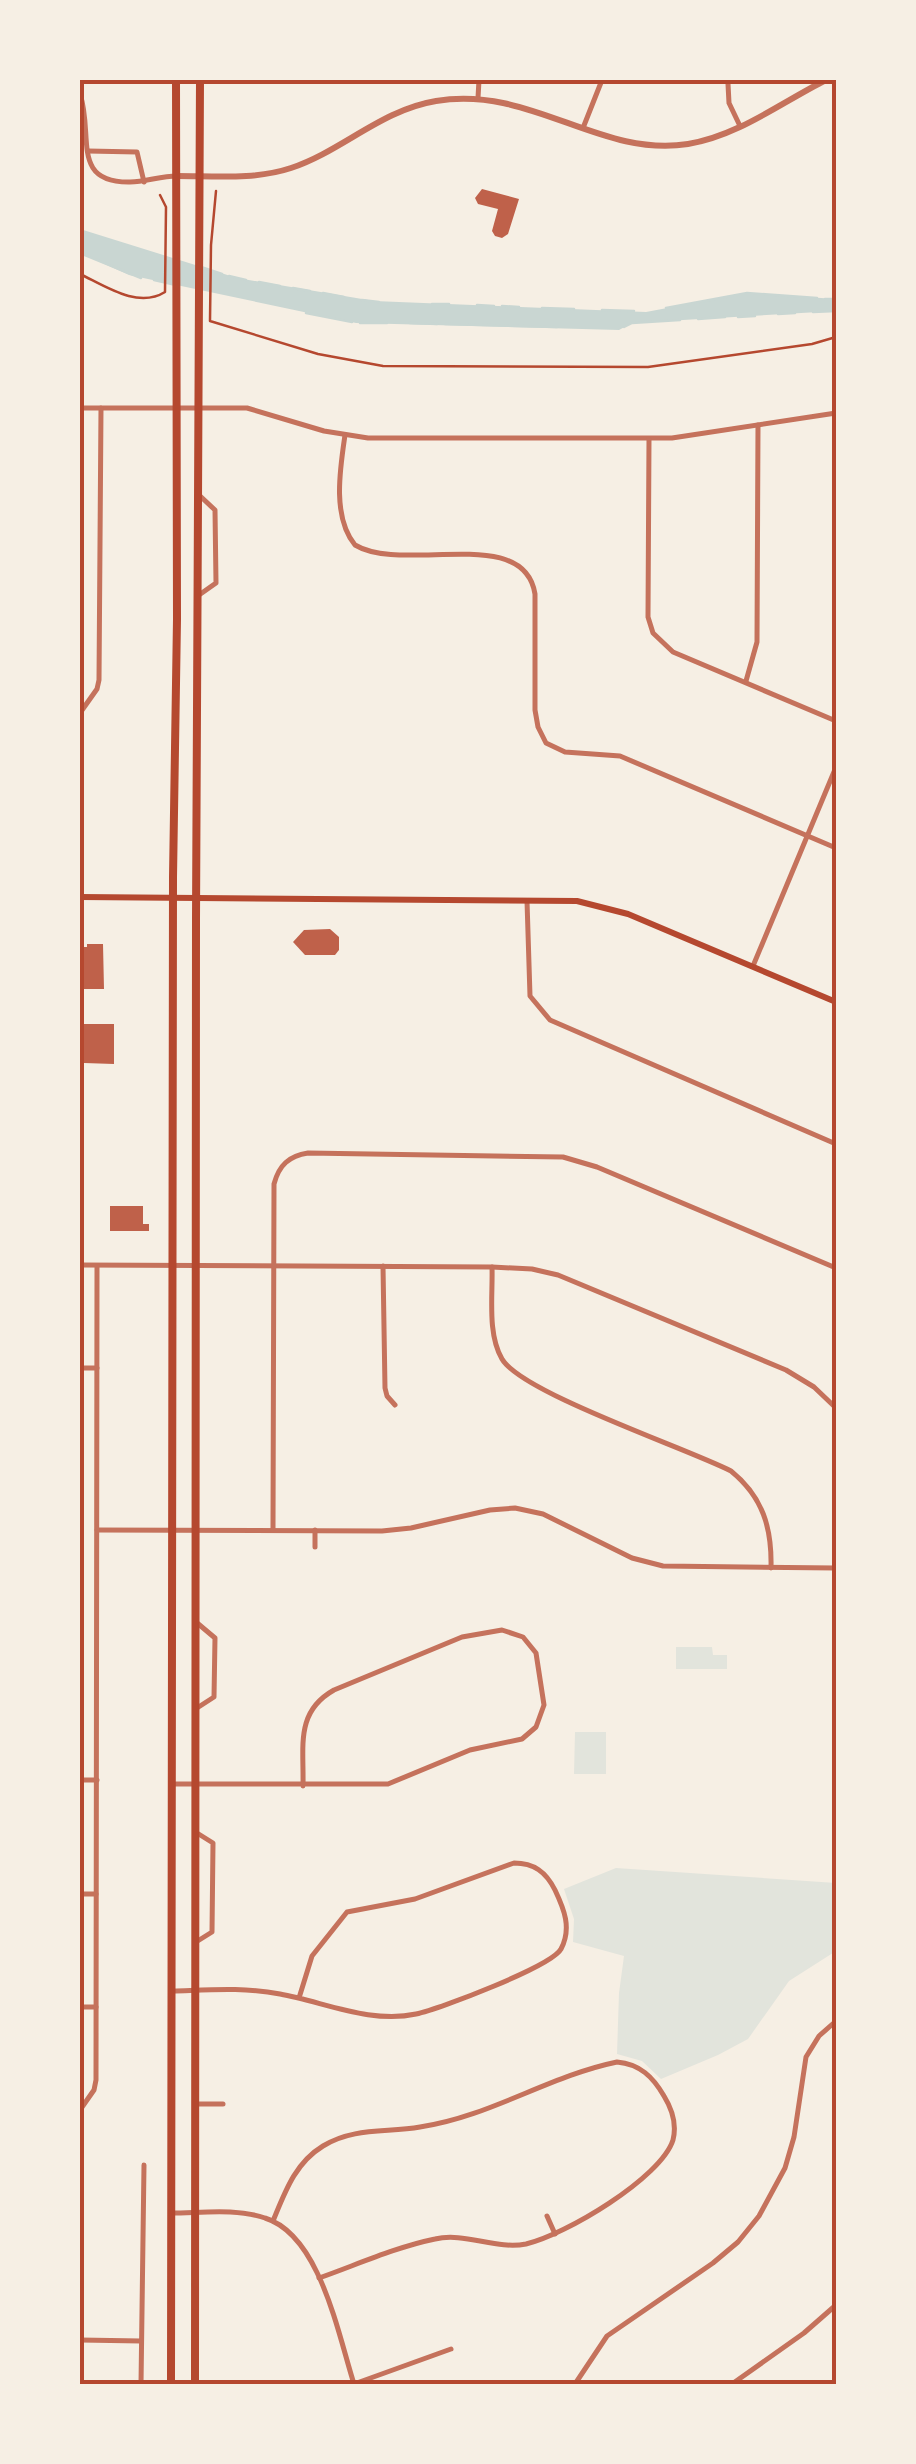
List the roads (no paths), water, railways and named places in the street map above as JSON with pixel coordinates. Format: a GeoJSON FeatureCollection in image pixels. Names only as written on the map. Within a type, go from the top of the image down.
{"type":"FeatureCollection","features":[{"type":"Feature","properties":{"kind":"main road"},"geometry":{"type":"LineString","coordinates":[[172,2384],[176,80]]}},
{"type":"Feature","properties":{"kind":"main road"},"geometry":{"type":"LineString","coordinates":[[195,2384],[200,80]]}},
{"type":"Feature","properties":{"kind":"main road"},"geometry":{"type":"LineString","coordinates":[[80,897],[577,901],[610,908],[836,1002]]}},
{"type":"Feature","properties":{"kind":"street"},"geometry":{"type":"LineString","coordinates":[[478,98],[479,80]]}},
{"type":"Feature","properties":{"kind":"street"},"geometry":{"type":"LineString","coordinates":[[583,128],[602,80]]}},
{"type":"Feature","properties":{"kind":"street"},"geometry":{"type":"LineString","coordinates":[[80,94],[92,171],[111,182],[144,182],[158,176],[244,176],[292,168],[404,110],[437,101],[478,98],[524,106],[620,140],[655,145],[692,143],[740,126],[826,80]]}},
{"type":"Feature","properties":{"kind":"street"},"geometry":{"type":"LineString","coordinates":[[728,84],[729,103],[740,126]]}},
{"type":"Feature","properties":{"kind":"street"},"geometry":{"type":"LineString","coordinates":[[88,151],[137,152],[144,182]]}},
{"type":"Feature","properties":{"kind":"street"},"geometry":{"type":"LineString","coordinates":[[80,408],[258,410],[345,435],[649,439],[836,413]]}},
{"type":"Feature","properties":{"kind":"street"},"geometry":{"type":"LineString","coordinates":[[80,712],[99,680],[101,408]]}},
{"type":"Feature","properties":{"kind":"street"},"geometry":{"type":"LineString","coordinates":[[746,682],[757,642],[758,426]]}},
{"type":"Feature","properties":{"kind":"street"},"geometry":{"type":"LineString","coordinates":[[345,435],[341,519],[355,545],[381,555],[499,556],[518,562],[530,576],[535,594],[535,710],[546,743],[565,752],[620,756],[836,848]]}},
{"type":"Feature","properties":{"kind":"street"},"geometry":{"type":"LineString","coordinates":[[649,439],[648,603],[652,634],[673,652],[836,720]]}},
{"type":"Feature","properties":{"kind":"street"},"geometry":{"type":"LineString","coordinates":[[199,595],[216,583],[216,510],[200,495]]}},
{"type":"Feature","properties":{"kind":"street"},"geometry":{"type":"LineString","coordinates":[[539,751],[546,743]]}},
{"type":"Feature","properties":{"kind":"street"},"geometry":{"type":"LineString","coordinates":[[753,966],[836,767]]}},
{"type":"Feature","properties":{"kind":"street"},"geometry":{"type":"LineString","coordinates":[[528,898],[530,996],[550,1020],[836,1144]]}},
{"type":"Feature","properties":{"kind":"street"},"geometry":{"type":"LineString","coordinates":[[273,1530],[274,1184],[289,1158],[308,1154],[552,1155],[576,1160],[836,1268]]}},
{"type":"Feature","properties":{"kind":"street"},"geometry":{"type":"LineString","coordinates":[[80,1265],[492,1266],[544,1270],[786,1370],[814,1387],[836,1408]]}},
{"type":"Feature","properties":{"kind":"street"},"geometry":{"type":"LineString","coordinates":[[80,2110],[89,2100],[96,2080],[97,1266]]}},
{"type":"Feature","properties":{"kind":"street"},"geometry":{"type":"LineString","coordinates":[[383,1266],[385,1388],[395,1405]]}},
{"type":"Feature","properties":{"kind":"street"},"geometry":{"type":"LineString","coordinates":[[492,1266],[494,1339],[508,1368],[542,1389],[731,1472],[760,1504],[772,1542],[771,1568]]}},
{"type":"Feature","properties":{"kind":"street"},"geometry":{"type":"LineString","coordinates":[[80,1368],[98,1368]]}},
{"type":"Feature","properties":{"kind":"street"},"geometry":{"type":"LineString","coordinates":[[97,1530],[396,1530],[515,1508],[543,1514],[632,1558],[653,1564],[836,1568]]}},
{"type":"Feature","properties":{"kind":"street"},"geometry":{"type":"LineString","coordinates":[[315,1530],[315,1547]]}},
{"type":"Feature","properties":{"kind":"street"},"geometry":{"type":"LineString","coordinates":[[195,1710],[214,1697],[215,1638],[196,1622]]}},
{"type":"Feature","properties":{"kind":"street"},"geometry":{"type":"LineString","coordinates":[[173,1784],[303,1786],[388,1784],[470,1750],[522,1739],[536,1727],[544,1705],[536,1654],[513,1632],[477,1633],[334,1690],[316,1702],[306,1719],[303,1786]]}},
{"type":"Feature","properties":{"kind":"street"},"geometry":{"type":"LineString","coordinates":[[80,1780],[97,1780]]}},
{"type":"Feature","properties":{"kind":"street"},"geometry":{"type":"LineString","coordinates":[[195,1831],[214,1843],[212,1932],[196,1942]]}},
{"type":"Feature","properties":{"kind":"street"},"geometry":{"type":"LineString","coordinates":[[173,1991],[260,1991],[366,2014],[422,2013],[546,1963],[562,1948],[566,1917],[548,1877],[524,1863],[502,1865],[416,1899],[354,1909],[332,1927],[312,1956],[300,1998]]}},
{"type":"Feature","properties":{"kind":"street"},"geometry":{"type":"LineString","coordinates":[[80,1894],[96,1894]]}},
{"type":"Feature","properties":{"kind":"street"},"geometry":{"type":"LineString","coordinates":[[80,2007],[96,2007]]}},
{"type":"Feature","properties":{"kind":"street"},"geometry":{"type":"LineString","coordinates":[[575,2384],[607,2336],[721,2256],[759,2216],[778,2186],[790,2152],[806,2057],[818,2036],[836,2021]]}},
{"type":"Feature","properties":{"kind":"street"},"geometry":{"type":"LineString","coordinates":[[274,2221],[302,2163],[321,2147],[346,2136],[449,2122],[617,2062],[638,2067],[658,2086],[674,2120],[672,2142],[661,2160],[590,2217],[528,2243],[509,2245],[439,2238],[319,2278]]}},
{"type":"Feature","properties":{"kind":"street"},"geometry":{"type":"LineString","coordinates":[[196,2104],[224,2104]]}},
{"type":"Feature","properties":{"kind":"street"},"geometry":{"type":"LineString","coordinates":[[141,2384],[144,2166]]}},
{"type":"Feature","properties":{"kind":"street"},"geometry":{"type":"LineString","coordinates":[[171,2213],[244,2213],[274,2221],[299,2240],[319,2278],[354,2384],[451,2349]]}},
{"type":"Feature","properties":{"kind":"street"},"geometry":{"type":"LineString","coordinates":[[547,2216],[555,2234]]}},
{"type":"Feature","properties":{"kind":"street"},"geometry":{"type":"LineString","coordinates":[[732,2384],[836,2305]]}},
{"type":"Feature","properties":{"kind":"street"},"geometry":{"type":"LineString","coordinates":[[80,2340],[141,2341]]}},
{"type":"Feature","properties":{"kind":"waterway"},"geometry":{"type":"LineString","coordinates":[[80,253],[141,278]]}},
{"type":"Feature","properties":{"kind":"waterway"},"geometry":{"type":"LineString","coordinates":[[201,267],[222,274]]}},
{"type":"Feature","properties":{"kind":"waterway"},"geometry":{"type":"LineString","coordinates":[[229,276],[246,280]]}},
{"type":"Feature","properties":{"kind":"waterway"},"geometry":{"type":"LineString","coordinates":[[154,280],[176,285]]}},
{"type":"Feature","properties":{"kind":"waterway"},"geometry":{"type":"LineString","coordinates":[[259,282],[280,286]]}},
{"type":"Feature","properties":{"kind":"waterway"},"geometry":{"type":"LineString","coordinates":[[293,288],[310,291]]}},
{"type":"Feature","properties":{"kind":"waterway"},"geometry":{"type":"LineString","coordinates":[[323,293],[344,297]]}},
{"type":"Feature","properties":{"kind":"waterway"},"geometry":{"type":"LineString","coordinates":[[666,308],[747,293],[817,298]]}},
{"type":"Feature","properties":{"kind":"waterway"},"geometry":{"type":"LineString","coordinates":[[825,299],[836,299]]}},
{"type":"Feature","properties":{"kind":"waterway"},"geometry":{"type":"LineString","coordinates":[[362,300],[379,302]]}},
{"type":"Feature","properties":{"kind":"waterway"},"geometry":{"type":"LineString","coordinates":[[432,304],[449,304]]}},
{"type":"Feature","properties":{"kind":"waterway"},"geometry":{"type":"LineString","coordinates":[[477,305],[494,306]]}},
{"type":"Feature","properties":{"kind":"waterway"},"geometry":{"type":"LineString","coordinates":[[502,306],[519,307]]}},
{"type":"Feature","properties":{"kind":"waterway"},"geometry":{"type":"LineString","coordinates":[[542,308],[574,309]]}},
{"type":"Feature","properties":{"kind":"waterway"},"geometry":{"type":"LineString","coordinates":[[602,310],[634,311]]}},
{"type":"Feature","properties":{"kind":"waterway"},"geometry":{"type":"LineString","coordinates":[[813,312],[836,311]]}},
{"type":"Feature","properties":{"kind":"waterway"},"geometry":{"type":"LineString","coordinates":[[306,313],[352,322]]}},
{"type":"Feature","properties":{"kind":"waterway"},"geometry":{"type":"LineString","coordinates":[[778,314],[795,313]]}},
{"type":"Feature","properties":{"kind":"waterway"},"geometry":{"type":"LineString","coordinates":[[738,317],[755,316]]}},
{"type":"Feature","properties":{"kind":"waterway"},"geometry":{"type":"LineString","coordinates":[[698,319],[725,317]]}},
{"type":"Feature","properties":{"kind":"waterway"},"geometry":{"type":"LineString","coordinates":[[624,327],[680,320]]}},
{"type":"Feature","properties":{"kind":"waterway"},"geometry":{"type":"LineString","coordinates":[[360,323],[387,323]]}},
{"type":"Feature","properties":{"kind":"waterway"},"geometry":{"type":"LineString","coordinates":[[410,323],[437,324]]}},
{"type":"Feature","properties":{"kind":"waterway"},"geometry":{"type":"LineString","coordinates":[[445,324],[557,327]]}}]}
